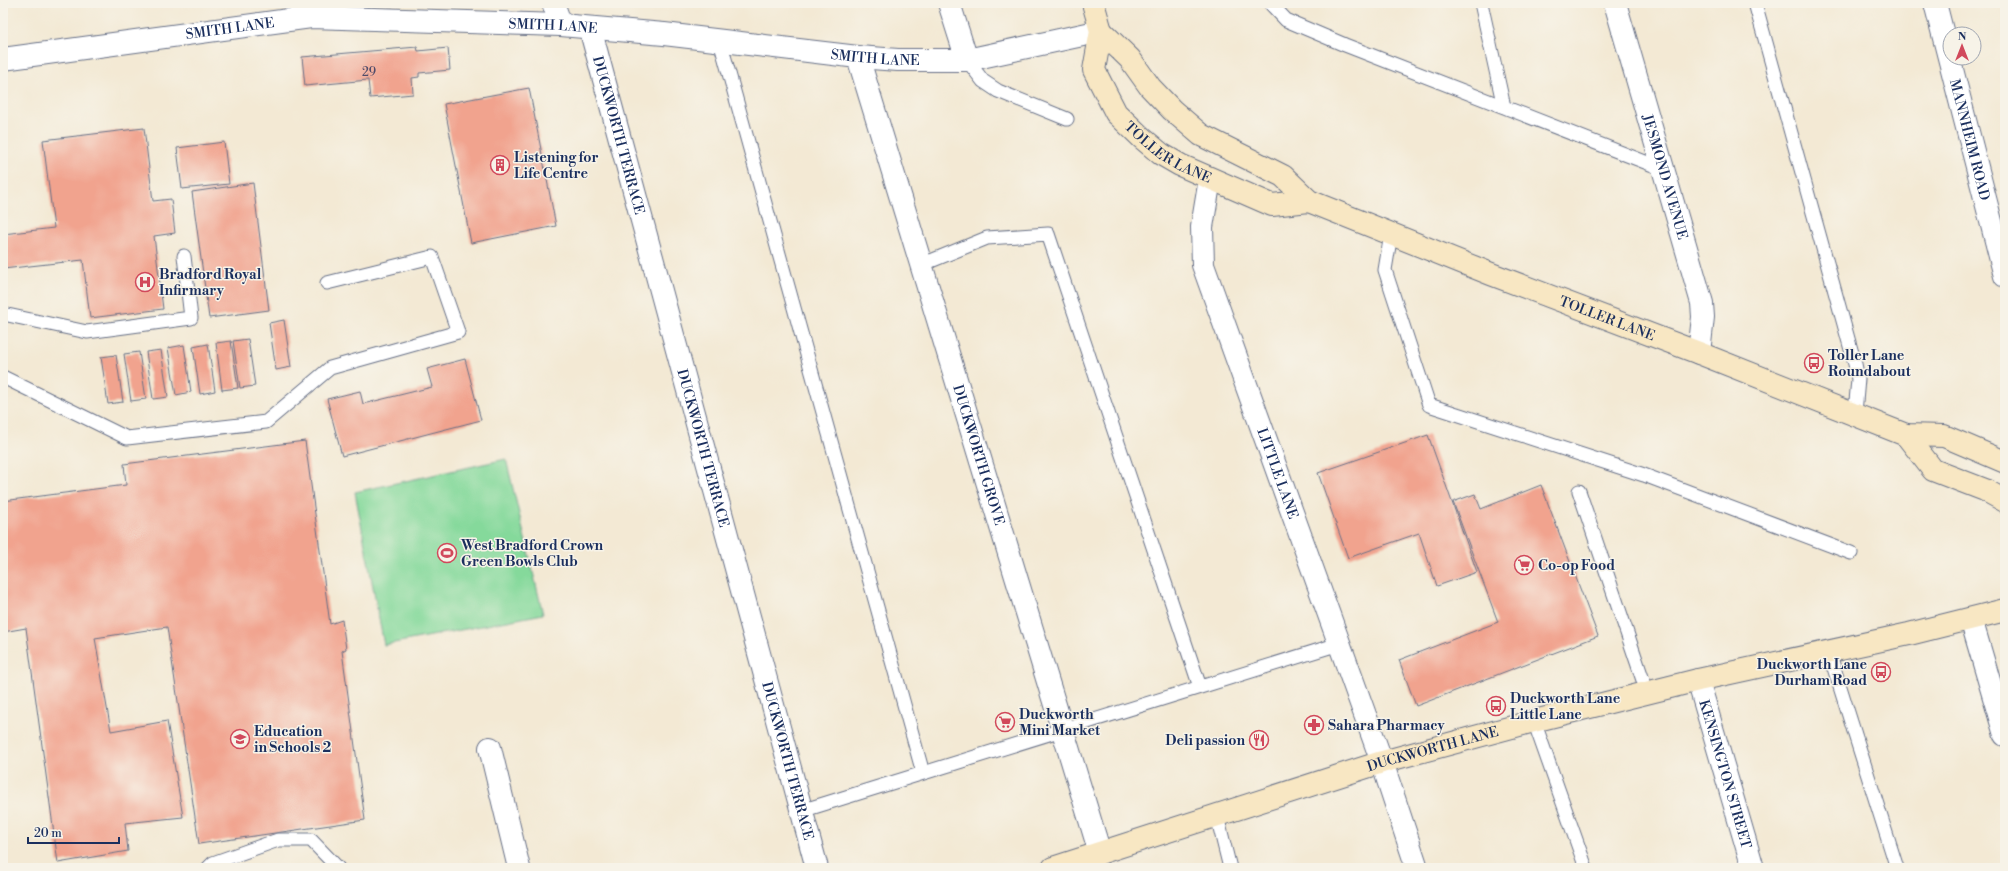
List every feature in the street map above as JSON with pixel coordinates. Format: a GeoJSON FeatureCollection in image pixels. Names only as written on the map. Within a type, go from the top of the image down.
{"type":"FeatureCollection","features":[{"type":"Feature","properties":{"kind":"main road","name":"TOLLER LANE"},"geometry":{"type":"LineString","coordinates":[[1093,3],[1101,31],[1094,70],[1116,113],[1161,154],[1210,180],[1272,205],[1309,201]]}},
{"type":"Feature","properties":{"kind":"main road","name":"TOLLER LANE"},"geometry":{"type":"LineString","coordinates":[[1101,31],[1130,59],[1150,87],[1172,110],[1201,135],[1252,162],[1283,176],[1309,201],[1491,274],[1855,413],[1906,435],[1944,436],[2005,462]]}},
{"type":"Feature","properties":{"kind":"main road"},"geometry":{"type":"LineString","coordinates":[[1210,180],[1252,162]]}},
{"type":"Feature","properties":{"kind":"main road","name":"TOLLER LANE"},"geometry":{"type":"LineString","coordinates":[[1906,435],[1933,470],[1985,490],[2005,501]]}},
{"type":"Feature","properties":{"kind":"main road","name":"DUCKWORTH LANE"},"geometry":{"type":"LineString","coordinates":[[1053,868],[1382,762],[1647,692],[1829,652],[2005,610]]}},
{"type":"Feature","properties":{"kind":"street"},"geometry":{"type":"LineString","coordinates":[[553,3],[561,25]]}},
{"type":"Feature","properties":{"kind":"street"},"geometry":{"type":"LineString","coordinates":[[949,3],[967,60]]}},
{"type":"Feature","properties":{"kind":"street","name":"JESMOND AVENUE"},"geometry":{"type":"LineString","coordinates":[[1615,3],[1702,303],[1703,317],[1699,353]]}},
{"type":"Feature","properties":{"kind":"street","name":"MANNHEIM ROAD"},"geometry":{"type":"LineString","coordinates":[[1935,3],[2005,276]]}},
{"type":"Feature","properties":{"kind":"street","name":"SMITH LANE"},"geometry":{"type":"LineString","coordinates":[[3,60],[309,10],[561,25],[664,34],[858,57],[898,60],[967,60],[1101,31]]}},
{"type":"Feature","properties":{"kind":"street","name":"DUCKWORTH TERRACE"},"geometry":{"type":"LineString","coordinates":[[590,28],[817,868]]}},
{"type":"Feature","properties":{"kind":"street","name":"DUCKWORTH GROVE"},"geometry":{"type":"LineString","coordinates":[[858,57],[1061,730],[1100,853]]}},
{"type":"Feature","properties":{"kind":"street","name":"LITTLE LANE"},"geometry":{"type":"LineString","coordinates":[[1210,180],[1202,227],[1203,265],[1382,762],[1416,868]]}},
{"type":"Feature","properties":{"kind":"street"},"geometry":{"type":"LineString","coordinates":[[1971,619],[2005,735]]}},
{"type":"Feature","properties":{"kind":"street","name":"KENSINGTON STREET"},"geometry":{"type":"LineString","coordinates":[[1698,680],[1754,868]]}},
{"type":"Feature","properties":{"kind":"street"},"geometry":{"type":"LineString","coordinates":[[490,748],[519,868]]}},
{"type":"Feature","properties":{"kind":"lane"},"geometry":{"type":"LineString","coordinates":[[1270,3],[1286,20],[1345,45],[1663,169]]}},
{"type":"Feature","properties":{"kind":"lane"},"geometry":{"type":"LineString","coordinates":[[1481,3],[1504,107]]}},
{"type":"Feature","properties":{"kind":"lane"},"geometry":{"type":"LineString","coordinates":[[1755,3],[1856,364],[1858,379],[1855,413]]}},
{"type":"Feature","properties":{"kind":"lane"},"geometry":{"type":"LineString","coordinates":[[720,41],[923,773]]}},
{"type":"Feature","properties":{"kind":"lane"},"geometry":{"type":"LineString","coordinates":[[967,60],[983,81],[998,91],[1067,119]]}},
{"type":"Feature","properties":{"kind":"lane"},"geometry":{"type":"LineString","coordinates":[[921,265],[987,238],[1048,234],[1200,687]]}},
{"type":"Feature","properties":{"kind":"lane"},"geometry":{"type":"LineString","coordinates":[[1391,234],[1384,270],[1429,405],[1644,475],[1851,553]]}},
{"type":"Feature","properties":{"kind":"lane"},"geometry":{"type":"LineString","coordinates":[[3,314],[87,332],[191,318],[184,256]]}},
{"type":"Feature","properties":{"kind":"lane"},"geometry":{"type":"LineString","coordinates":[[3,377],[127,438],[266,422],[330,368],[458,332],[432,257],[327,283]]}},
{"type":"Feature","properties":{"kind":"lane"},"geometry":{"type":"LineString","coordinates":[[1579,491],[1647,692]]}},
{"type":"Feature","properties":{"kind":"lane"},"geometry":{"type":"LineString","coordinates":[[801,811],[1339,644]]}},
{"type":"Feature","properties":{"kind":"lane"},"geometry":{"type":"LineString","coordinates":[[1829,652],[1897,868]]}},
{"type":"Feature","properties":{"kind":"lane"},"geometry":{"type":"LineString","coordinates":[[1534,721],[1586,868]]}},
{"type":"Feature","properties":{"kind":"lane"},"geometry":{"type":"LineString","coordinates":[[1217,816],[1230,868]]}},
{"type":"Feature","properties":{"kind":"lane"},"geometry":{"type":"LineString","coordinates":[[208,868],[213,863],[278,840],[311,840],[338,868]]}},
{"type":"Feature","properties":{"kind":"green space","name":"West Bradford Crown Green Bowls Club"},"geometry":{"type":"Polygon","coordinates":[[[506,459],[543,614],[384,645],[355,492],[506,459]]]}},
{"type":"Feature","properties":{"kind":"building"},"geometry":{"type":"Polygon","coordinates":[[[417,47],[418,51],[448,48],[450,70],[419,73],[419,77],[412,78],[413,94],[370,98],[368,80],[305,86],[302,57],[417,47]]]}},
{"type":"Feature","properties":{"kind":"building","name":"Listening for Life Centre"},"geometry":{"type":"Polygon","coordinates":[[[529,88],[556,226],[471,243],[444,104],[529,88]]]}},
{"type":"Feature","properties":{"kind":"building"},"geometry":{"type":"Polygon","coordinates":[[[144,128],[153,201],[171,199],[175,233],[154,236],[163,309],[90,318],[83,260],[3,269],[3,234],[54,228],[43,140],[144,128]]]}},
{"type":"Feature","properties":{"kind":"building"},"geometry":{"type":"Polygon","coordinates":[[[224,142],[229,184],[182,189],[177,148],[224,142]]]}},
{"type":"Feature","properties":{"kind":"building"},"geometry":{"type":"Polygon","coordinates":[[[253,183],[269,310],[209,318],[192,192],[253,183]]]}},
{"type":"Feature","properties":{"kind":"building"},"geometry":{"type":"Polygon","coordinates":[[[284,320],[291,367],[276,370],[269,323],[284,320]]]}},
{"type":"Feature","properties":{"kind":"building"},"geometry":{"type":"Polygon","coordinates":[[[248,339],[255,386],[240,388],[233,341],[248,339]]]}},
{"type":"Feature","properties":{"kind":"building"},"geometry":{"type":"Polygon","coordinates":[[[231,341],[238,388],[222,390],[216,343],[231,341]]]}},
{"type":"Feature","properties":{"kind":"building"},"geometry":{"type":"Polygon","coordinates":[[[208,344],[215,391],[200,394],[193,347],[208,344]]]}},
{"type":"Feature","properties":{"kind":"building"},"geometry":{"type":"Polygon","coordinates":[[[184,345],[191,392],[176,395],[168,348],[184,345]]]}},
{"type":"Feature","properties":{"kind":"building"},"geometry":{"type":"Polygon","coordinates":[[[161,350],[168,397],[153,399],[146,352],[161,350]]]}},
{"type":"Feature","properties":{"kind":"building"},"geometry":{"type":"Polygon","coordinates":[[[139,352],[146,399],[131,401],[124,354],[139,352]]]}},
{"type":"Feature","properties":{"kind":"building"},"geometry":{"type":"Polygon","coordinates":[[[116,355],[123,402],[108,404],[101,357],[116,355]]]}},
{"type":"Feature","properties":{"kind":"building"},"geometry":{"type":"Polygon","coordinates":[[[465,359],[481,420],[342,456],[327,399],[360,391],[363,404],[432,387],[427,369],[465,359]]]}},
{"type":"Feature","properties":{"kind":"building"},"geometry":{"type":"Polygon","coordinates":[[[1428,435],[1477,572],[1437,586],[1419,533],[1348,558],[1318,473],[1428,435]]]}},
{"type":"Feature","properties":{"kind":"building"},"geometry":{"type":"Polygon","coordinates":[[[305,441],[330,624],[342,620],[346,649],[342,651],[365,820],[199,844],[167,627],[95,638],[111,731],[167,721],[183,817],[125,823],[128,851],[58,863],[26,628],[3,632],[3,501],[126,485],[124,464],[305,441]]]}},
{"type":"Feature","properties":{"kind":"building","name":"Co-op Food"},"geometry":{"type":"Polygon","coordinates":[[[1541,485],[1598,636],[1416,706],[1399,660],[1498,622],[1453,502],[1475,494],[1481,509],[1541,485]]]}},
{"type":"Feature","properties":{"kind":"place","name":"Listening for Life Centre"},"geometry":{"type":"Point","coordinates":[500,165]}},
{"type":"Feature","properties":{"kind":"place","name":"Bradford Royal Infirmary"},"geometry":{"type":"Point","coordinates":[145,282]}},
{"type":"Feature","properties":{"kind":"place","name":"Toller Lane Roundabout"},"geometry":{"type":"Point","coordinates":[1814,363]}},
{"type":"Feature","properties":{"kind":"place","name":"West Bradford Crown Green Bowls Club"},"geometry":{"type":"Point","coordinates":[447,553]}},
{"type":"Feature","properties":{"kind":"place","name":"Co-op Food"},"geometry":{"type":"Point","coordinates":[1524,565]}},
{"type":"Feature","properties":{"kind":"place","name":"Duckworth Lane Durham Road"},"geometry":{"type":"Point","coordinates":[1881,672]}},
{"type":"Feature","properties":{"kind":"place","name":"Duckworth Lane Little Lane"},"geometry":{"type":"Point","coordinates":[1496,706]}},
{"type":"Feature","properties":{"kind":"place","name":"Duckworth Mini Market"},"geometry":{"type":"Point","coordinates":[1005,722]}},
{"type":"Feature","properties":{"kind":"place","name":"Sahara Pharmacy"},"geometry":{"type":"Point","coordinates":[1314,725]}},
{"type":"Feature","properties":{"kind":"place","name":"Education in Schools 2"},"geometry":{"type":"Point","coordinates":[240,739]}},
{"type":"Feature","properties":{"kind":"place","name":"Deli passion"},"geometry":{"type":"Point","coordinates":[1259,740]}}]}
